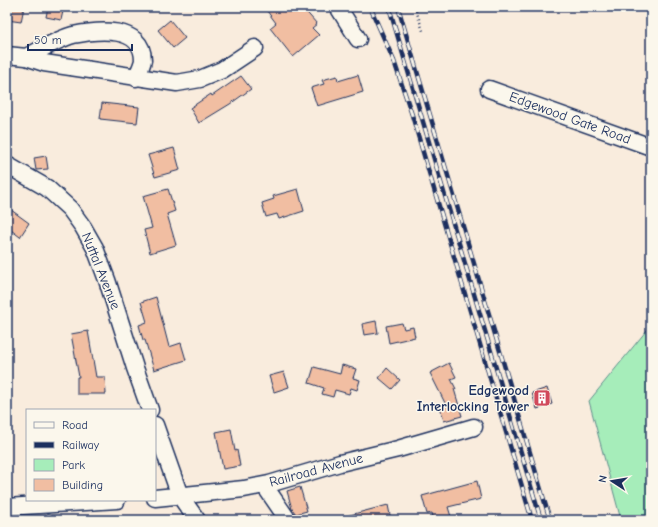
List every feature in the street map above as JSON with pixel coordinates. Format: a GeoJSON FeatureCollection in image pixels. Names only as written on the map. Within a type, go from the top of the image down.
{"type":"FeatureCollection","features":[{"type":"Feature","properties":{"kind":"street"},"geometry":{"type":"LineString","coordinates":[[338,7],[358,39]]}},
{"type":"Feature","properties":{"kind":"street"},"geometry":{"type":"LineString","coordinates":[[26,57],[72,35],[106,30],[122,33],[132,38],[139,46],[143,61],[136,78]]}},
{"type":"Feature","properties":{"kind":"street"},"geometry":{"type":"LineString","coordinates":[[7,55],[26,57],[44,63],[177,83],[200,79],[222,70],[255,48]]}},
{"type":"Feature","properties":{"kind":"street","name":"Edgewood Gate Road"},"geometry":{"type":"LineString","coordinates":[[489,90],[651,147]]}},
{"type":"Feature","properties":{"kind":"street","name":"Nuttal Avenue"},"geometry":{"type":"LineString","coordinates":[[7,165],[47,188],[70,209],[83,227],[95,248],[108,280],[135,368],[150,409]]}},
{"type":"Feature","properties":{"kind":"street","name":"Railroad Avenue"},"geometry":{"type":"LineString","coordinates":[[156,498],[244,489],[264,485],[474,427]]}},
{"type":"Feature","properties":{"kind":"street"},"geometry":{"type":"LineString","coordinates":[[156,428],[180,496],[197,520]]}},
{"type":"Feature","properties":{"kind":"street"},"geometry":{"type":"LineString","coordinates":[[264,485],[288,520]]}},
{"type":"Feature","properties":{"kind":"street"},"geometry":{"type":"LineString","coordinates":[[7,507],[102,501]]}},
{"type":"Feature","properties":{"kind":"path"},"geometry":{"type":"LineString","coordinates":[[415,7],[423,31]]}},
{"type":"Feature","properties":{"kind":"green space"},"geometry":{"type":"Polygon","coordinates":[[[651,325],[651,520],[621,520],[589,401],[651,325]]]}},
{"type":"Feature","properties":{"kind":"building"},"geometry":{"type":"Polygon","coordinates":[[[7,7],[24,7],[21,22],[7,20],[7,7]]]}},
{"type":"Feature","properties":{"kind":"building"},"geometry":{"type":"Polygon","coordinates":[[[48,7],[64,7],[61,20],[46,17],[48,7]]]}},
{"type":"Feature","properties":{"kind":"building"},"geometry":{"type":"Polygon","coordinates":[[[264,7],[302,7],[317,24],[312,28],[319,35],[293,57],[270,28],[276,23],[264,7]]]}},
{"type":"Feature","properties":{"kind":"building"},"geometry":{"type":"Polygon","coordinates":[[[170,20],[185,38],[173,48],[158,30],[170,20]]]}},
{"type":"Feature","properties":{"kind":"building"},"geometry":{"type":"Polygon","coordinates":[[[358,75],[363,92],[317,106],[311,88],[324,84],[322,80],[337,76],[338,81],[358,75]]]}},
{"type":"Feature","properties":{"kind":"building"},"geometry":{"type":"Polygon","coordinates":[[[241,76],[251,89],[199,123],[190,108],[211,94],[212,96],[241,76]]]}},
{"type":"Feature","properties":{"kind":"building"},"geometry":{"type":"Polygon","coordinates":[[[102,103],[139,107],[137,123],[100,119],[102,103]]]}},
{"type":"Feature","properties":{"kind":"building"},"geometry":{"type":"Polygon","coordinates":[[[174,148],[180,170],[155,177],[148,155],[174,148]]]}},
{"type":"Feature","properties":{"kind":"building"},"geometry":{"type":"Polygon","coordinates":[[[46,156],[48,169],[36,170],[34,158],[46,156]]]}},
{"type":"Feature","properties":{"kind":"building"},"geometry":{"type":"Polygon","coordinates":[[[168,189],[175,211],[167,214],[176,245],[150,253],[144,230],[152,228],[143,196],[168,189]]]}},
{"type":"Feature","properties":{"kind":"building"},"geometry":{"type":"Polygon","coordinates":[[[298,189],[304,211],[279,219],[277,214],[266,217],[262,203],[274,199],[273,196],[298,189]]]}},
{"type":"Feature","properties":{"kind":"building"},"geometry":{"type":"Polygon","coordinates":[[[7,207],[29,223],[20,237],[7,227],[7,207]]]}},
{"type":"Feature","properties":{"kind":"building"},"geometry":{"type":"Polygon","coordinates":[[[156,297],[169,347],[181,343],[186,360],[154,370],[139,325],[147,322],[141,302],[156,297]]]}},
{"type":"Feature","properties":{"kind":"building"},"geometry":{"type":"Polygon","coordinates":[[[376,321],[378,333],[364,335],[362,324],[376,321]]]}},
{"type":"Feature","properties":{"kind":"building"},"geometry":{"type":"Polygon","coordinates":[[[402,323],[404,329],[413,327],[415,337],[389,343],[386,326],[402,323]]]}},
{"type":"Feature","properties":{"kind":"building"},"geometry":{"type":"Polygon","coordinates":[[[88,331],[96,377],[105,377],[106,394],[77,394],[77,377],[79,377],[71,334],[88,331]]]}},
{"type":"Feature","properties":{"kind":"building"},"geometry":{"type":"Polygon","coordinates":[[[449,363],[456,377],[451,379],[456,389],[454,389],[462,416],[444,421],[440,407],[446,405],[430,373],[449,363]]]}},
{"type":"Feature","properties":{"kind":"building"},"geometry":{"type":"Polygon","coordinates":[[[342,365],[356,369],[353,378],[360,380],[357,390],[351,388],[349,394],[335,390],[333,397],[322,394],[324,388],[309,383],[314,367],[340,374],[342,365]]]}},
{"type":"Feature","properties":{"kind":"building"},"geometry":{"type":"Polygon","coordinates":[[[387,368],[400,380],[392,389],[379,378],[387,368]]]}},
{"type":"Feature","properties":{"kind":"building"},"geometry":{"type":"Polygon","coordinates":[[[284,372],[289,387],[274,392],[269,376],[284,372]]]}},
{"type":"Feature","properties":{"kind":"building","name":"Edgewood Interlocking Tower"},"geometry":{"type":"Polygon","coordinates":[[[547,388],[552,404],[537,409],[532,393],[547,388]]]}},
{"type":"Feature","properties":{"kind":"building"},"geometry":{"type":"Polygon","coordinates":[[[231,429],[235,451],[237,450],[240,466],[223,469],[216,432],[231,429]]]}},
{"type":"Feature","properties":{"kind":"building"},"geometry":{"type":"Polygon","coordinates":[[[477,481],[481,499],[448,507],[452,520],[434,520],[432,513],[427,514],[422,496],[477,481]]]}},
{"type":"Feature","properties":{"kind":"building"},"geometry":{"type":"Polygon","coordinates":[[[300,487],[307,511],[296,514],[292,509],[287,491],[300,487]]]}},
{"type":"Feature","properties":{"kind":"building"},"geometry":{"type":"Polygon","coordinates":[[[388,505],[391,520],[346,520],[346,516],[388,505]]]}},
{"type":"Feature","properties":{"kind":"railway"},"geometry":{"type":"LineString","coordinates":[[370,7],[394,61],[412,115],[532,520]]}},
{"type":"Feature","properties":{"kind":"railway"},"geometry":{"type":"LineString","coordinates":[[389,7],[541,520]]}},
{"type":"Feature","properties":{"kind":"railway"},"geometry":{"type":"LineString","coordinates":[[398,7],[550,520]]}},
{"type":"Feature","properties":{"kind":"place","name":"Edgewood Interlocking Tower"},"geometry":{"type":"Point","coordinates":[542,398]}}]}
